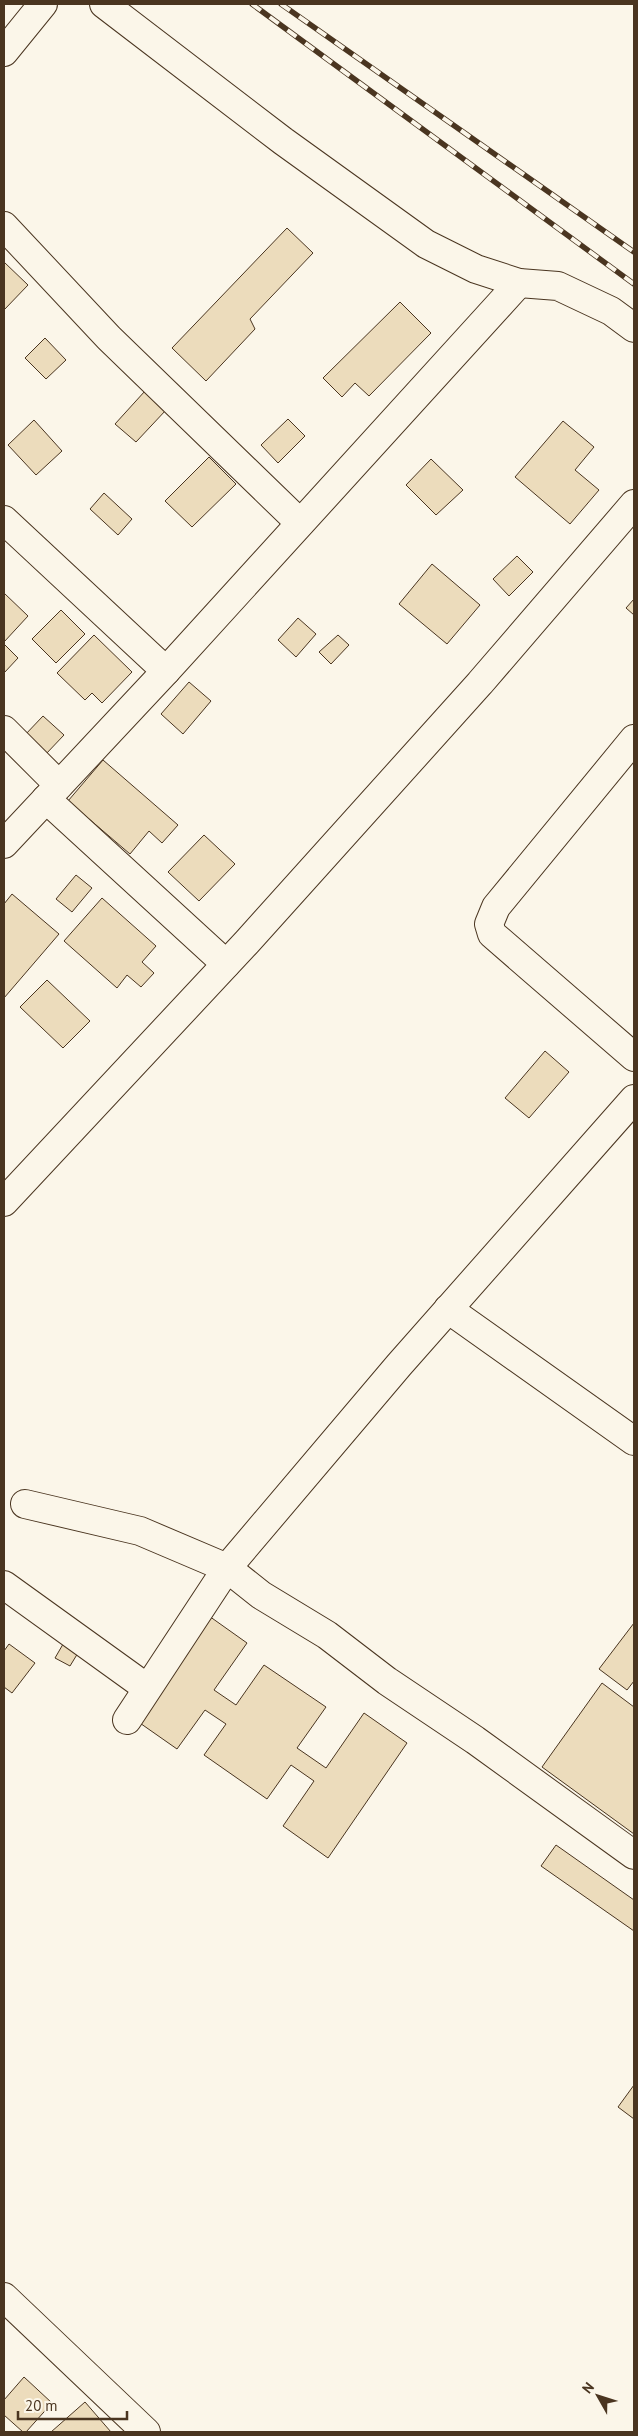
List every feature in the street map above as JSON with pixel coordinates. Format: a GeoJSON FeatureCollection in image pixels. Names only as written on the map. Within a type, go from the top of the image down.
{"type":"FeatureCollection","features":[{"type":"Feature","properties":{"kind":"street"},"geometry":{"type":"LineString","coordinates":[[4,52],[43,4]]}},
{"type":"Feature","properties":{"kind":"street"},"geometry":{"type":"LineString","coordinates":[[104,4],[298,152],[426,244],[476,270],[519,283],[558,286],[611,311],[634,328]]}},
{"type":"Feature","properties":{"kind":"street"},"geometry":{"type":"LineString","coordinates":[[4,226],[109,338],[300,523]]}},
{"type":"Feature","properties":{"kind":"street"},"geometry":{"type":"LineString","coordinates":[[4,844],[166,671],[519,283]]}},
{"type":"Feature","properties":{"kind":"street"},"geometry":{"type":"LineString","coordinates":[[4,1202],[226,964],[480,683],[634,504]]}},
{"type":"Feature","properties":{"kind":"street"},"geometry":{"type":"LineString","coordinates":[[4,520],[166,671]]}},
{"type":"Feature","properties":{"kind":"street"},"geometry":{"type":"LineString","coordinates":[[4,730],[52,792],[226,964]]}},
{"type":"Feature","properties":{"kind":"street"},"geometry":{"type":"LineString","coordinates":[[634,739],[496,907],[490,924],[492,934],[634,1057]]}},
{"type":"Feature","properties":{"kind":"street"},"geometry":{"type":"LineString","coordinates":[[127,1720],[228,1568],[448,1309],[634,1098]]}},
{"type":"Feature","properties":{"kind":"street"},"geometry":{"type":"LineString","coordinates":[[448,1309],[634,1441]]}},
{"type":"Feature","properties":{"kind":"street"},"geometry":{"type":"LineString","coordinates":[[25,1504],[140,1531],[228,1568],[261,1594],[327,1636],[387,1681],[474,1740],[634,1855]]}},
{"type":"Feature","properties":{"kind":"street"},"geometry":{"type":"LineString","coordinates":[[4,1585],[147,1688]]}},
{"type":"Feature","properties":{"kind":"street"},"geometry":{"type":"LineString","coordinates":[[4,2297],[146,2432]]}},
{"type":"Feature","properties":{"kind":"building"},"geometry":{"type":"Polygon","coordinates":[[[287,228],[313,253],[250,319],[255,329],[206,381],[172,348],[287,228]]]}},
{"type":"Feature","properties":{"kind":"building"},"geometry":{"type":"Polygon","coordinates":[[[4,262],[28,285],[4,310],[4,262]]]}},
{"type":"Feature","properties":{"kind":"building"},"geometry":{"type":"Polygon","coordinates":[[[400,302],[431,333],[369,396],[355,383],[342,397],[323,378],[400,302]]]}},
{"type":"Feature","properties":{"kind":"building"},"geometry":{"type":"Polygon","coordinates":[[[45,338],[66,360],[46,379],[25,358],[45,338]]]}},
{"type":"Feature","properties":{"kind":"building"},"geometry":{"type":"Polygon","coordinates":[[[145,391],[166,410],[136,442],[115,424],[145,391]]]}},
{"type":"Feature","properties":{"kind":"building"},"geometry":{"type":"Polygon","coordinates":[[[288,419],[305,436],[278,463],[261,445],[288,419]]]}},
{"type":"Feature","properties":{"kind":"building"},"geometry":{"type":"Polygon","coordinates":[[[34,420],[62,451],[36,475],[8,445],[34,420]]]}},
{"type":"Feature","properties":{"kind":"building"},"geometry":{"type":"Polygon","coordinates":[[[563,421],[594,447],[575,470],[599,490],[570,524],[515,477],[563,421]]]}},
{"type":"Feature","properties":{"kind":"building"},"geometry":{"type":"Polygon","coordinates":[[[209,457],[236,484],[192,527],[165,501],[209,457]]]}},
{"type":"Feature","properties":{"kind":"building"},"geometry":{"type":"Polygon","coordinates":[[[431,459],[463,490],[436,515],[406,485],[431,459]]]}},
{"type":"Feature","properties":{"kind":"building"},"geometry":{"type":"Polygon","coordinates":[[[104,493],[132,519],[118,535],[90,509],[104,493]]]}},
{"type":"Feature","properties":{"kind":"building"},"geometry":{"type":"Polygon","coordinates":[[[517,556],[533,572],[509,596],[493,579],[517,556]]]}},
{"type":"Feature","properties":{"kind":"building"},"geometry":{"type":"Polygon","coordinates":[[[432,564],[480,605],[447,644],[399,604],[432,564]]]}},
{"type":"Feature","properties":{"kind":"building"},"geometry":{"type":"Polygon","coordinates":[[[4,593],[28,616],[4,642],[4,593]]]}},
{"type":"Feature","properties":{"kind":"building"},"geometry":{"type":"Polygon","coordinates":[[[634,599],[634,615],[626,608],[634,599]]]}},
{"type":"Feature","properties":{"kind":"building"},"geometry":{"type":"Polygon","coordinates":[[[61,610],[85,634],[56,663],[32,639],[61,610]]]}},
{"type":"Feature","properties":{"kind":"building"},"geometry":{"type":"Polygon","coordinates":[[[298,618],[316,634],[296,657],[278,640],[298,618]]]}},
{"type":"Feature","properties":{"kind":"building"},"geometry":{"type":"Polygon","coordinates":[[[94,635],[132,672],[102,703],[92,693],[85,700],[57,673],[94,635]]]}},
{"type":"Feature","properties":{"kind":"building"},"geometry":{"type":"Polygon","coordinates":[[[338,635],[349,645],[331,664],[319,652],[338,635]]]}},
{"type":"Feature","properties":{"kind":"building"},"geometry":{"type":"Polygon","coordinates":[[[4,644],[18,658],[4,673],[4,644]]]}},
{"type":"Feature","properties":{"kind":"building"},"geometry":{"type":"Polygon","coordinates":[[[189,682],[211,701],[183,734],[161,714],[189,682]]]}},
{"type":"Feature","properties":{"kind":"building"},"geometry":{"type":"Polygon","coordinates":[[[43,716],[64,735],[45,755],[24,736],[43,716]]]}},
{"type":"Feature","properties":{"kind":"building"},"geometry":{"type":"Polygon","coordinates":[[[103,760],[178,825],[162,843],[149,831],[130,854],[68,801],[103,760]]]}},
{"type":"Feature","properties":{"kind":"building"},"geometry":{"type":"Polygon","coordinates":[[[204,835],[235,864],[199,901],[168,872],[204,835]]]}},
{"type":"Feature","properties":{"kind":"building"},"geometry":{"type":"Polygon","coordinates":[[[76,875],[92,888],[72,912],[56,899],[76,875]]]}},
{"type":"Feature","properties":{"kind":"building"},"geometry":{"type":"Polygon","coordinates":[[[12,894],[59,934],[4,998],[4,904],[12,894]]]}},
{"type":"Feature","properties":{"kind":"building"},"geometry":{"type":"Polygon","coordinates":[[[102,898],[156,946],[142,962],[154,973],[141,987],[127,975],[117,988],[64,941],[102,898]]]}},
{"type":"Feature","properties":{"kind":"building"},"geometry":{"type":"Polygon","coordinates":[[[47,980],[90,1021],[63,1048],[20,1007],[47,980]]]}},
{"type":"Feature","properties":{"kind":"building"},"geometry":{"type":"Polygon","coordinates":[[[545,1051],[569,1072],[529,1118],[505,1098],[545,1051]]]}},
{"type":"Feature","properties":{"kind":"building"},"geometry":{"type":"Polygon","coordinates":[[[209,1616],[247,1643],[214,1690],[236,1705],[264,1665],[326,1707],[297,1748],[326,1768],[364,1713],[407,1743],[328,1858],[283,1826],[314,1781],[291,1765],[267,1799],[204,1755],[226,1724],[205,1710],[177,1749],[137,1721],[209,1616]]]}},
{"type":"Feature","properties":{"kind":"building"},"geometry":{"type":"Polygon","coordinates":[[[634,1623],[634,1681],[627,1690],[599,1669],[634,1623]]]}},
{"type":"Feature","properties":{"kind":"building"},"geometry":{"type":"Polygon","coordinates":[[[66,1639],[81,1648],[70,1666],[55,1658],[66,1639]]]}},
{"type":"Feature","properties":{"kind":"building"},"geometry":{"type":"Polygon","coordinates":[[[9,1644],[35,1663],[12,1693],[4,1687],[4,1651],[9,1644]]]}},
{"type":"Feature","properties":{"kind":"building"},"geometry":{"type":"Polygon","coordinates":[[[602,1683],[634,1707],[634,1834],[542,1767],[602,1683]]]}},
{"type":"Feature","properties":{"kind":"building"},"geometry":{"type":"Polygon","coordinates":[[[556,1845],[634,1900],[634,1931],[541,1866],[556,1845]]]}},
{"type":"Feature","properties":{"kind":"building"},"geometry":{"type":"Polygon","coordinates":[[[634,2085],[634,2119],[618,2107],[634,2085]]]}},
{"type":"Feature","properties":{"kind":"building"},"geometry":{"type":"Polygon","coordinates":[[[24,2377],[52,2403],[26,2432],[23,2432],[4,2415],[4,2400],[24,2377]]]}},
{"type":"Feature","properties":{"kind":"building"},"geometry":{"type":"Polygon","coordinates":[[[85,2402],[111,2432],[51,2432],[85,2402]]]}},
{"type":"Feature","properties":{"kind":"railway"},"geometry":{"type":"LineString","coordinates":[[252,4],[634,284]]}},
{"type":"Feature","properties":{"kind":"railway"},"geometry":{"type":"LineString","coordinates":[[281,4],[634,252]]}}]}
